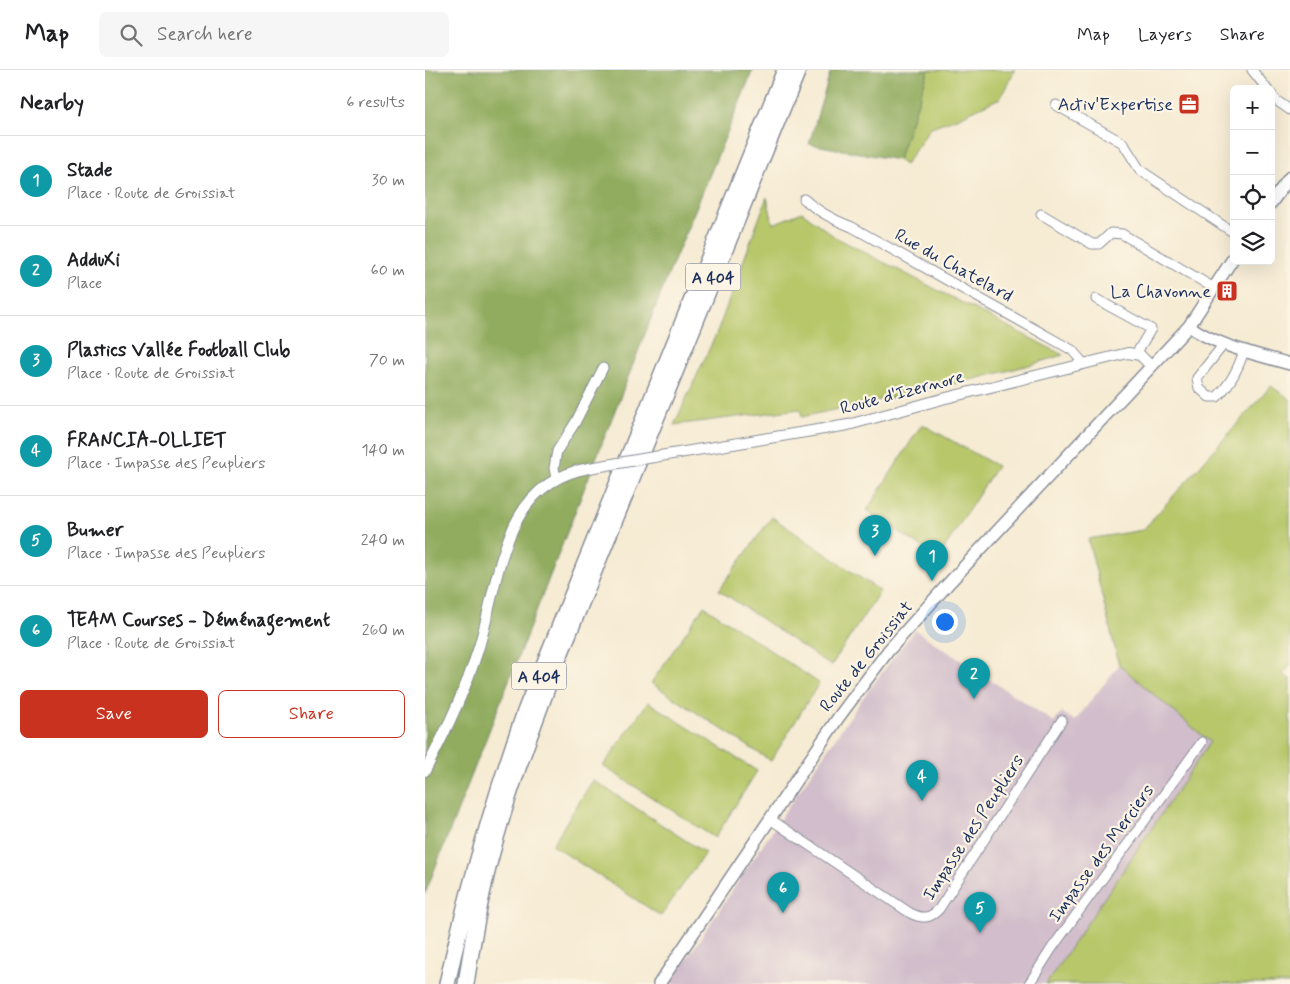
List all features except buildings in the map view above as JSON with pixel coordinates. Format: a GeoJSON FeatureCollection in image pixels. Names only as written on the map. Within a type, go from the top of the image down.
{"type":"FeatureCollection","features":[{"type":"Feature","properties":{"kind":"highway","name":"A 404"},"geometry":{"type":"LineString","coordinates":[[454,984],[463,928],[474,878],[501,779],[526,709],[785,70]]}},
{"type":"Feature","properties":{"kind":"highway","name":"A 404"},"geometry":{"type":"LineString","coordinates":[[466,984],[478,915],[494,846],[513,780],[531,730],[797,70]]}},
{"type":"Feature","properties":{"kind":"highway"},"geometry":{"type":"LineString","coordinates":[[447,984],[474,878]]}},
{"type":"Feature","properties":{"kind":"main road"},"geometry":{"type":"LineString","coordinates":[[1275,198],[1290,177]]}},
{"type":"Feature","properties":{"kind":"main road","name":"Route de Groissiat"},"geometry":{"type":"LineString","coordinates":[[659,984],[838,718],[888,651],[948,584],[1189,326],[1230,263]]}},
{"type":"Feature","properties":{"kind":"main road"},"geometry":{"type":"LineString","coordinates":[[1189,326],[1224,344],[1290,364]]}},
{"type":"Feature","properties":{"kind":"street"},"geometry":{"type":"LineString","coordinates":[[1251,70],[1264,85]]}},
{"type":"Feature","properties":{"kind":"street"},"geometry":{"type":"LineString","coordinates":[[1275,99],[1290,110]]}},
{"type":"Feature","properties":{"kind":"street"},"geometry":{"type":"LineString","coordinates":[[1057,105],[1123,143],[1139,170],[1230,231]]}},
{"type":"Feature","properties":{"kind":"street","name":"Rue du Chatelard"},"geometry":{"type":"LineString","coordinates":[[803,199],[815,210],[852,228],[1072,350],[1084,364]]}},
{"type":"Feature","properties":{"kind":"street"},"geometry":{"type":"LineString","coordinates":[[1041,214],[1092,244],[1099,244],[1111,234],[1122,234],[1214,288]]}},
{"type":"Feature","properties":{"kind":"street"},"geometry":{"type":"LineString","coordinates":[[1097,299],[1151,329],[1137,354],[1151,366]]}},
{"type":"Feature","properties":{"kind":"street"},"geometry":{"type":"LineString","coordinates":[[1224,344],[1197,378],[1199,388],[1209,397],[1217,397],[1227,387],[1238,369],[1244,351]]}},
{"type":"Feature","properties":{"kind":"street","name":"Route d'Izernore"},"geometry":{"type":"LineString","coordinates":[[425,771],[451,720],[470,674],[486,622],[504,551],[515,522],[521,511],[535,494],[556,478],[574,470],[848,424],[1128,353],[1137,354]]}},
{"type":"Feature","properties":{"kind":"street"},"geometry":{"type":"LineString","coordinates":[[556,478],[554,468],[557,451],[575,423],[603,368]]}},
{"type":"Feature","properties":{"kind":"street","name":"Impasse des Peupliers"},"geometry":{"type":"LineString","coordinates":[[770,819],[910,914],[926,918],[939,909],[1062,720]]}},
{"type":"Feature","properties":{"kind":"street","name":"Impasse des Merciers"},"geometry":{"type":"LineString","coordinates":[[1029,984],[1052,948],[1202,742]]}},
{"type":"Feature","properties":{"kind":"shaded area"},"geometry":{"type":"Polygon","coordinates":[[[915,630],[1054,722],[1062,712],[1075,721],[1119,665],[1210,742],[1046,984],[670,984],[867,692],[915,630]]]}},
{"type":"Feature","properties":{"kind":"green space"},"geometry":{"type":"Polygon","coordinates":[[[425,70],[753,70],[667,278],[425,894],[425,70]]]}},
{"type":"Feature","properties":{"kind":"green space"},"geometry":{"type":"Polygon","coordinates":[[[831,70],[929,70],[898,160],[809,144],[831,70]]]}},
{"type":"Feature","properties":{"kind":"green space"},"geometry":{"type":"Polygon","coordinates":[[[929,70],[1015,70],[1000,98],[957,118],[931,127],[905,165],[898,160],[929,70]]]}},
{"type":"Feature","properties":{"kind":"green space"},"geometry":{"type":"Polygon","coordinates":[[[767,197],[773,224],[802,212],[835,237],[1063,355],[966,381],[802,417],[800,409],[674,425],[718,330],[767,197]]]}},
{"type":"Feature","properties":{"kind":"green space"},"geometry":{"type":"Polygon","coordinates":[[[1271,386],[1290,399],[1290,666],[1283,674],[1290,679],[1290,984],[1046,984],[1210,742],[1119,665],[1088,539],[1143,530],[1271,386]]]}},
{"type":"Feature","properties":{"kind":"green space"},"geometry":{"type":"Polygon","coordinates":[[[922,424],[997,466],[938,558],[867,510],[922,424]]]}},
{"type":"Feature","properties":{"kind":"green space"},"geometry":{"type":"Polygon","coordinates":[[[772,517],[880,591],[831,666],[719,590],[772,517]]]}},
{"type":"Feature","properties":{"kind":"green space"},"geometry":{"type":"Polygon","coordinates":[[[704,606],[819,683],[771,761],[651,683],[704,606]]]}},
{"type":"Feature","properties":{"kind":"green space"},"geometry":{"type":"Polygon","coordinates":[[[648,702],[757,771],[715,838],[603,766],[648,702]]]}},
{"type":"Feature","properties":{"kind":"green space"},"geometry":{"type":"Polygon","coordinates":[[[593,780],[705,853],[661,916],[552,845],[593,780]]]}},
{"type":"Feature","properties":{"kind":"place","name":"Activ'Expertise"},"geometry":{"type":"Point","coordinates":[1189,104]}},
{"type":"Feature","properties":{"kind":"place","name":"La Chavonne"},"geometry":{"type":"Point","coordinates":[1227,291]}},
{"type":"Feature","properties":{"kind":"place","name":"Plastics Vallée Football Club"},"geometry":{"type":"Point","coordinates":[875,556]}},
{"type":"Feature","properties":{"kind":"place","name":"Stade"},"geometry":{"type":"Point","coordinates":[932,581]}},
{"type":"Feature","properties":{"kind":"place","name":"AdduXi"},"geometry":{"type":"Point","coordinates":[974,699]}},
{"type":"Feature","properties":{"kind":"place","name":"FRANCIA-OLLIET"},"geometry":{"type":"Point","coordinates":[922,801]}},
{"type":"Feature","properties":{"kind":"place","name":"TEAM Courses - Déménagement"},"geometry":{"type":"Point","coordinates":[783,913]}},
{"type":"Feature","properties":{"kind":"place","name":"Bumer"},"geometry":{"type":"Point","coordinates":[980,933]}}]}
